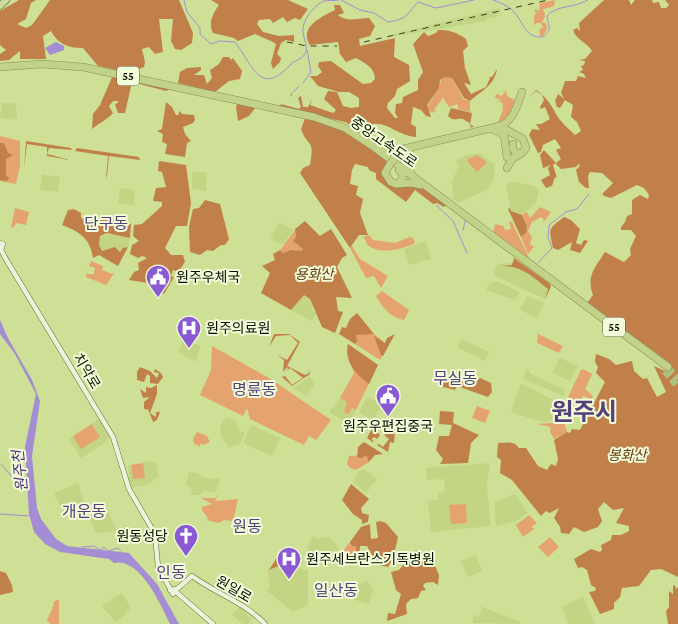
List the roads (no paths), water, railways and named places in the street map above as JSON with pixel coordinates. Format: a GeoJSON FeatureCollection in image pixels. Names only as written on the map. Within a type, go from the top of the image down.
{"type":"FeatureCollection","features":[{"type":"Feature","properties":{"kind":"highway"},"geometry":{"type":"LineString","coordinates":[[0,5],[5,0]]}},
{"type":"Feature","properties":{"kind":"highway","name":"중앙고속도로"},"geometry":{"type":"LineString","coordinates":[[0,68],[42,64],[83,67],[254,104],[332,124],[358,138],[467,218]]}},
{"type":"Feature","properties":{"kind":"highway"},"geometry":{"type":"LineString","coordinates":[[364,140],[386,150],[406,149],[490,129],[505,124],[510,119],[522,92]]}},
{"type":"Feature","properties":{"kind":"highway","name":"중앙고속도로"},"geometry":{"type":"LineString","coordinates":[[274,109],[330,122],[364,140],[667,369]]}},
{"type":"Feature","properties":{"kind":"highway"},"geometry":{"type":"LineString","coordinates":[[490,129],[502,128],[525,140],[526,149],[512,158],[507,168]]}},
{"type":"Feature","properties":{"kind":"highway"},"geometry":{"type":"LineString","coordinates":[[490,129],[499,131],[504,135],[507,157]]}},
{"type":"Feature","properties":{"kind":"highway"},"geometry":{"type":"LineString","coordinates":[[513,133],[524,141],[526,148],[522,153],[516,153],[512,149],[513,144]]}},
{"type":"Feature","properties":{"kind":"highway"},"geometry":{"type":"LineString","coordinates":[[416,147],[403,151],[390,161],[384,173],[390,183],[416,183],[425,188]]}},
{"type":"Feature","properties":{"kind":"highway"},"geometry":{"type":"LineString","coordinates":[[416,147],[406,151],[403,158],[407,169],[420,182]]}},
{"type":"Feature","properties":{"kind":"highway"},"geometry":{"type":"LineString","coordinates":[[390,161],[406,149]]}},
{"type":"Feature","properties":{"kind":"main road","name":"치악로"},"geometry":{"type":"LineString","coordinates":[[1,246],[7,261],[113,437],[129,489],[155,538],[154,555],[157,568],[174,592]]}},
{"type":"Feature","properties":{"kind":"main road","name":"치악로"},"geometry":{"type":"LineString","coordinates":[[134,498],[149,520],[156,538],[155,554],[161,574],[174,592]]}},
{"type":"Feature","properties":{"kind":"main road"},"geometry":{"type":"LineString","coordinates":[[157,568],[161,574]]}},
{"type":"Feature","properties":{"kind":"main road","name":"원일로"},"geometry":{"type":"LineString","coordinates":[[174,592],[192,576],[214,592],[250,610],[265,624]]}},
{"type":"Feature","properties":{"kind":"main road"},"geometry":{"type":"LineString","coordinates":[[174,592],[213,624]]}},
{"type":"Feature","properties":{"kind":"waterway"},"geometry":{"type":"LineString","coordinates":[[184,0],[187,12],[200,28],[200,34],[211,44],[219,41],[235,42],[252,68],[264,78],[271,78],[280,74],[292,63],[302,58],[306,51],[303,27],[307,18],[320,3],[339,0]]}},
{"type":"Feature","properties":{"kind":"waterway"},"geometry":{"type":"LineString","coordinates":[[341,0],[360,10],[374,13],[388,22],[403,18],[418,2],[436,8],[474,0]]}},
{"type":"Feature","properties":{"kind":"waterway"},"geometry":{"type":"LineString","coordinates":[[493,0],[511,9],[531,35],[536,37],[543,37],[546,34],[549,29],[547,16],[551,12],[588,0]]}},
{"type":"Feature","properties":{"kind":"waterway"},"geometry":{"type":"LineString","coordinates":[[303,83],[311,72],[307,50]]}},
{"type":"Feature","properties":{"kind":"waterway"},"geometry":{"type":"LineString","coordinates":[[293,92],[299,86]]}},
{"type":"Feature","properties":{"kind":"waterway"},"geometry":{"type":"LineString","coordinates":[[538,263],[552,248],[548,237],[549,225],[566,212],[577,209],[589,194]]}},
{"type":"Feature","properties":{"kind":"waterway"},"geometry":{"type":"LineString","coordinates":[[436,205],[453,221],[467,253]]}},
{"type":"Feature","properties":{"kind":"waterway"},"geometry":{"type":"LineString","coordinates":[[463,230],[466,218]]}},
{"type":"Feature","properties":{"kind":"waterway","name":"원주천"},"geometry":{"type":"LineString","coordinates":[[1,464],[12,477],[28,483]]}},
{"type":"Feature","properties":{"kind":"waterway"},"geometry":{"type":"LineString","coordinates":[[0,514],[29,516]]}},
{"type":"Feature","properties":{"kind":"waterway"},"geometry":{"type":"LineString","coordinates":[[82,547],[94,546],[100,550],[104,547],[108,551],[118,548],[121,551]]}},
{"type":"Feature","properties":{"kind":"tunnel"},"geometry":{"type":"LineString","coordinates":[[668,368],[678,379]]}},
{"type":"Feature","properties":{"kind":"tunnel"},"geometry":{"type":"LineString","coordinates":[[665,371],[678,387]]}},
{"type":"Feature","properties":{"kind":"railway"},"geometry":{"type":"LineString","coordinates":[[364,42],[548,0]]}},
{"type":"Feature","properties":{"kind":"railway"},"geometry":{"type":"LineString","coordinates":[[287,42],[307,46],[337,46]]}},
{"type":"Feature","properties":{"kind":"place","name":"원주우체국"},"geometry":{"type":"Point","coordinates":[158,298]}},
{"type":"Feature","properties":{"kind":"place","name":"원주의료원"},"geometry":{"type":"Point","coordinates":[189,349]}},
{"type":"Feature","properties":{"kind":"place","name":"원주우편집중국"},"geometry":{"type":"Point","coordinates":[388,417]}},
{"type":"Feature","properties":{"kind":"place","name":"원동성당"},"geometry":{"type":"Point","coordinates":[186,557]}},
{"type":"Feature","properties":{"kind":"place","name":"원주세브란스기독병원"},"geometry":{"type":"Point","coordinates":[289,580]}},
{"type":"Feature","properties":{"kind":"district","name":"단구동"},"geometry":{"type":"Point","coordinates":[106,223]}},
{"type":"Feature","properties":{"kind":"district","name":"무실동"},"geometry":{"type":"Point","coordinates":[455,378]}},
{"type":"Feature","properties":{"kind":"district","name":"명륜동"},"geometry":{"type":"Point","coordinates":[254,389]}},
{"type":"Feature","properties":{"kind":"district","name":"원주시"},"geometry":{"type":"Point","coordinates":[584,411]}},
{"type":"Feature","properties":{"kind":"district","name":"개운동"},"geometry":{"type":"Point","coordinates":[84,511]}},
{"type":"Feature","properties":{"kind":"district","name":"원동"},"geometry":{"type":"Point","coordinates":[247,526]}},
{"type":"Feature","properties":{"kind":"district","name":"인동"},"geometry":{"type":"Point","coordinates":[171,572]}},
{"type":"Feature","properties":{"kind":"district","name":"일산동"},"geometry":{"type":"Point","coordinates":[336,590]}},
{"type":"Feature","properties":{"kind":"park label","name":"용화산"},"geometry":{"type":"Point","coordinates":[314,274]}},
{"type":"Feature","properties":{"kind":"park label","name":"봉화산"},"geometry":{"type":"Point","coordinates":[627,455]}}]}
